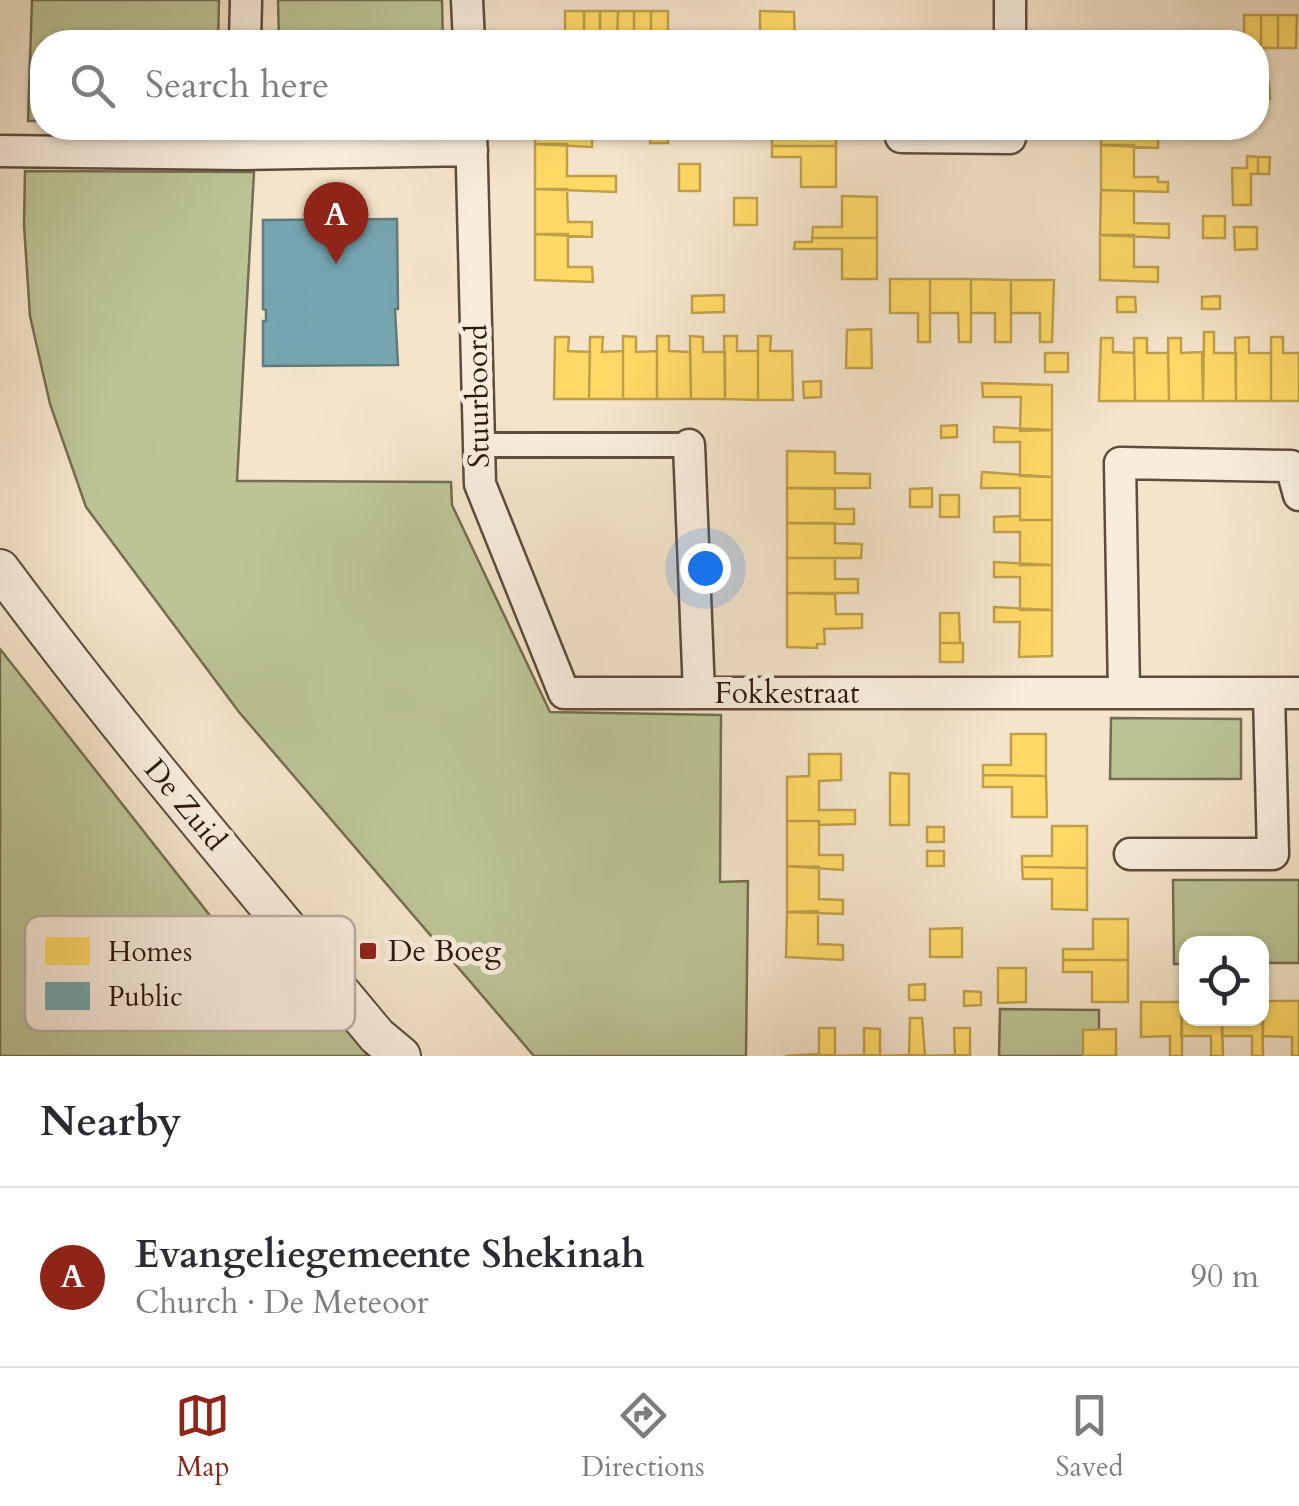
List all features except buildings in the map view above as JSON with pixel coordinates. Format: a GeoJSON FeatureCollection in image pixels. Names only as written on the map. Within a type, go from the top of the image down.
{"type":"FeatureCollection","features":[{"type":"Feature","properties":{"kind":"street"},"geometry":{"type":"LineString","coordinates":[[245,30],[246,0]]}},
{"type":"Feature","properties":{"kind":"street"},"geometry":{"type":"LineString","coordinates":[[467,0],[468,30]]}},
{"type":"Feature","properties":{"kind":"street"},"geometry":{"type":"LineString","coordinates":[[1010,0],[1010,30]]}},
{"type":"Feature","properties":{"kind":"street"},"geometry":{"type":"LineString","coordinates":[[0,151],[358,140]]}},
{"type":"Feature","properties":{"kind":"street","name":"Stuurboord"},"geometry":{"type":"LineString","coordinates":[[472,140],[480,484],[564,693],[699,693]]}},
{"type":"Feature","properties":{"kind":"street"},"geometry":{"type":"LineString","coordinates":[[479,445],[689,445]]}},
{"type":"Feature","properties":{"kind":"street","name":"Fokkestraat"},"geometry":{"type":"LineString","coordinates":[[689,445],[699,693],[1284,694],[1273,854],[1130,854]]}},
{"type":"Feature","properties":{"kind":"street"},"geometry":{"type":"LineString","coordinates":[[1124,692],[1120,463],[1295,480]]}},
{"type":"Feature","properties":{"kind":"street","name":"De Zuid"},"geometry":{"type":"LineString","coordinates":[[0,569],[82,680],[278,916]]}},
{"type":"Feature","properties":{"kind":"street","name":"De Zuid"},"geometry":{"type":"LineString","coordinates":[[355,1008],[389,1049]]}},
{"type":"Feature","properties":{"kind":"green space"},"geometry":{"type":"Polygon","coordinates":[[[32,0],[219,0],[218,30],[31,30],[32,0]]]}},
{"type":"Feature","properties":{"kind":"green space"},"geometry":{"type":"Polygon","coordinates":[[[278,0],[442,0],[443,30],[279,30],[278,0]]]}},
{"type":"Feature","properties":{"kind":"green space"},"geometry":{"type":"Polygon","coordinates":[[[25,171],[254,172],[237,481],[451,482],[452,505],[550,712],[721,715],[720,882],[748,881],[746,1056],[534,1056],[239,712],[86,507],[50,404],[30,316],[25,171]]]}},
{"type":"Feature","properties":{"kind":"green space"},"geometry":{"type":"Polygon","coordinates":[[[0,649],[210,916],[25,916],[25,1031],[351,1031],[368,1056],[0,1056],[0,649]]]}},
{"type":"Feature","properties":{"kind":"green space"},"geometry":{"type":"Polygon","coordinates":[[[1111,718],[1241,719],[1241,779],[1110,779],[1111,718]]]}},
{"type":"Feature","properties":{"kind":"green space"},"geometry":{"type":"Polygon","coordinates":[[[1173,880],[1299,880],[1299,963],[1269,963],[1269,936],[1179,936],[1179,964],[1174,964],[1173,880]]]}},
{"type":"Feature","properties":{"kind":"green space"},"geometry":{"type":"Polygon","coordinates":[[[1000,1009],[1099,1010],[1099,1056],[999,1056],[1000,1009]]]}},
{"type":"Feature","properties":{"kind":"place","name":"Evangeliegemeente Shekinah"},"geometry":{"type":"Point","coordinates":[336,264]}},
{"type":"Feature","properties":{"kind":"place","name":"De Boeg"},"geometry":{"type":"Point","coordinates":[368,951]}}]}
